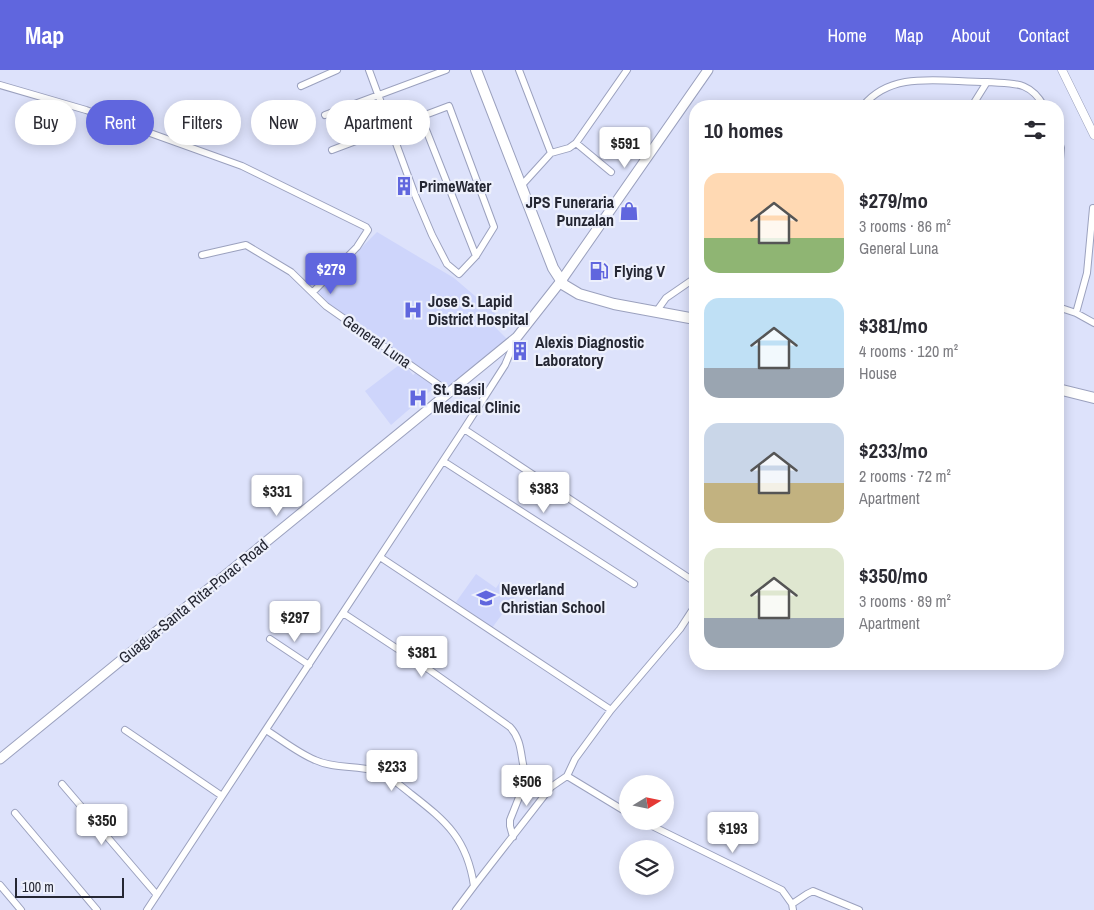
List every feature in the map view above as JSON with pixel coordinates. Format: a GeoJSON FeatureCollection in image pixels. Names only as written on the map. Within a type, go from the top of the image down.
{"type":"FeatureCollection","features":[{"type":"Feature","properties":{"kind":"main road"},"geometry":{"type":"LineString","coordinates":[[476,70],[553,268],[561,282],[569,290],[614,304],[689,318]]}},
{"type":"Feature","properties":{"kind":"main road","name":"Guagua-Santa Rita-Porac Road"},"geometry":{"type":"LineString","coordinates":[[0,759],[517,338],[561,282],[708,70]]}},
{"type":"Feature","properties":{"kind":"main road"},"geometry":{"type":"LineString","coordinates":[[1064,390],[1094,398]]}},
{"type":"Feature","properties":{"kind":"street"},"geometry":{"type":"LineString","coordinates":[[300,86],[337,70]]}},
{"type":"Feature","properties":{"kind":"street"},"geometry":{"type":"LineString","coordinates":[[369,70],[380,100]]}},
{"type":"Feature","properties":{"kind":"street"},"geometry":{"type":"LineString","coordinates":[[325,115],[446,70]]}},
{"type":"Feature","properties":{"kind":"street"},"geometry":{"type":"LineString","coordinates":[[519,70],[551,153]]}},
{"type":"Feature","properties":{"kind":"street"},"geometry":{"type":"LineString","coordinates":[[521,186],[551,153],[569,148],[576,143],[627,70]]}},
{"type":"Feature","properties":{"kind":"street"},"geometry":{"type":"LineString","coordinates":[[1062,70],[1094,135]]}},
{"type":"Feature","properties":{"kind":"street"},"geometry":{"type":"LineString","coordinates":[[911,74],[987,82],[1014,82],[1032,90],[1040,100]]}},
{"type":"Feature","properties":{"kind":"street"},"geometry":{"type":"LineString","coordinates":[[866,100],[882,84],[896,76]]}},
{"type":"Feature","properties":{"kind":"street"},"geometry":{"type":"LineString","coordinates":[[976,100],[987,82]]}},
{"type":"Feature","properties":{"kind":"street"},"geometry":{"type":"LineString","coordinates":[[0,85],[86,110],[242,166],[366,227],[368,230],[357,247],[313,292]]}},
{"type":"Feature","properties":{"kind":"street"},"geometry":{"type":"LineString","coordinates":[[396,145],[415,195],[447,264],[459,274],[476,256],[494,228],[449,106],[430,113]]}},
{"type":"Feature","properties":{"kind":"street"},"geometry":{"type":"LineString","coordinates":[[430,140],[476,256]]}},
{"type":"Feature","properties":{"kind":"street"},"geometry":{"type":"LineString","coordinates":[[576,143],[611,172]]}},
{"type":"Feature","properties":{"kind":"street"},"geometry":{"type":"LineString","coordinates":[[332,150],[345,145]]}},
{"type":"Feature","properties":{"kind":"street"},"geometry":{"type":"LineString","coordinates":[[1076,313],[1089,266],[1094,208]]}},
{"type":"Feature","properties":{"kind":"street","name":"General Luna"},"geometry":{"type":"LineString","coordinates":[[202,255],[246,245],[291,272],[326,306],[449,392]]}},
{"type":"Feature","properties":{"kind":"street"},"geometry":{"type":"LineString","coordinates":[[656,312],[666,298],[689,282]]}},
{"type":"Feature","properties":{"kind":"street"},"geometry":{"type":"LineString","coordinates":[[1064,309],[1094,323]]}},
{"type":"Feature","properties":{"kind":"street"},"geometry":{"type":"LineString","coordinates":[[147,910],[443,462],[505,365],[517,338]]}},
{"type":"Feature","properties":{"kind":"street"},"geometry":{"type":"LineString","coordinates":[[464,429],[689,578]]}},
{"type":"Feature","properties":{"kind":"street"},"geometry":{"type":"LineString","coordinates":[[443,462],[634,584]]}},
{"type":"Feature","properties":{"kind":"street"},"geometry":{"type":"LineString","coordinates":[[380,557],[611,710]]}},
{"type":"Feature","properties":{"kind":"street"},"geometry":{"type":"LineString","coordinates":[[343,613],[431,671],[510,727],[519,741],[527,777],[546,794]]}},
{"type":"Feature","properties":{"kind":"street"},"geometry":{"type":"LineString","coordinates":[[457,910],[551,787],[567,776],[575,759],[611,710],[680,629],[689,615]]}},
{"type":"Feature","properties":{"kind":"street"},"geometry":{"type":"LineString","coordinates":[[270,639],[309,665]]}},
{"type":"Feature","properties":{"kind":"street"},"geometry":{"type":"LineString","coordinates":[[125,730],[222,796]]}},
{"type":"Feature","properties":{"kind":"street"},"geometry":{"type":"LineString","coordinates":[[266,730],[316,761],[376,771],[395,781],[440,818],[459,840],[468,857],[474,886]]}},
{"type":"Feature","properties":{"kind":"street"},"geometry":{"type":"LineString","coordinates":[[567,776],[619,807]]}},
{"type":"Feature","properties":{"kind":"street"},"geometry":{"type":"LineString","coordinates":[[513,837],[510,820],[527,777]]}},
{"type":"Feature","properties":{"kind":"street"},"geometry":{"type":"LineString","coordinates":[[62,784],[157,895]]}},
{"type":"Feature","properties":{"kind":"street"},"geometry":{"type":"LineString","coordinates":[[15,813],[97,910]]}},
{"type":"Feature","properties":{"kind":"street"},"geometry":{"type":"LineString","coordinates":[[660,830],[782,890],[793,907],[807,894],[813,892],[859,910]]}},
{"type":"Feature","properties":{"kind":"street"},"geometry":{"type":"LineString","coordinates":[[0,886],[21,910]]}},
{"type":"Feature","properties":{"kind":"shaded area","name":"Jose S. Lapid District Hospital"},"geometry":{"type":"Polygon","coordinates":[[[377,232],[454,278],[496,314],[491,323],[508,340],[449,388],[334,310],[318,291],[377,232]]]}},
{"type":"Feature","properties":{"kind":"shaded area"},"geometry":{"type":"Polygon","coordinates":[[[403,362],[413,375],[417,372],[436,386],[391,425],[365,391],[403,362]]]}},
{"type":"Feature","properties":{"kind":"shaded area","name":"Neverland Christian School"},"geometry":{"type":"Polygon","coordinates":[[[476,574],[496,588],[500,582],[517,594],[492,628],[456,602],[476,574]]]}},
{"type":"Feature","properties":{"kind":"place","name":"PrimeWater"},"geometry":{"type":"Point","coordinates":[404,186]}},
{"type":"Feature","properties":{"kind":"place","name":"JPS Funeraria Punzalan"},"geometry":{"type":"Point","coordinates":[629,211]}},
{"type":"Feature","properties":{"kind":"place","name":"Flying V"},"geometry":{"type":"Point","coordinates":[599,271]}},
{"type":"Feature","properties":{"kind":"place","name":"Jose S. Lapid District Hospital"},"geometry":{"type":"Point","coordinates":[413,310]}},
{"type":"Feature","properties":{"kind":"place","name":"Alexis Diagnostic Laboratory"},"geometry":{"type":"Point","coordinates":[520,351]}},
{"type":"Feature","properties":{"kind":"place","name":"St. Basil Medical Clinic"},"geometry":{"type":"Point","coordinates":[418,398]}},
{"type":"Feature","properties":{"kind":"place","name":"Neverland Christian School"},"geometry":{"type":"Point","coordinates":[486,598]}}]}
